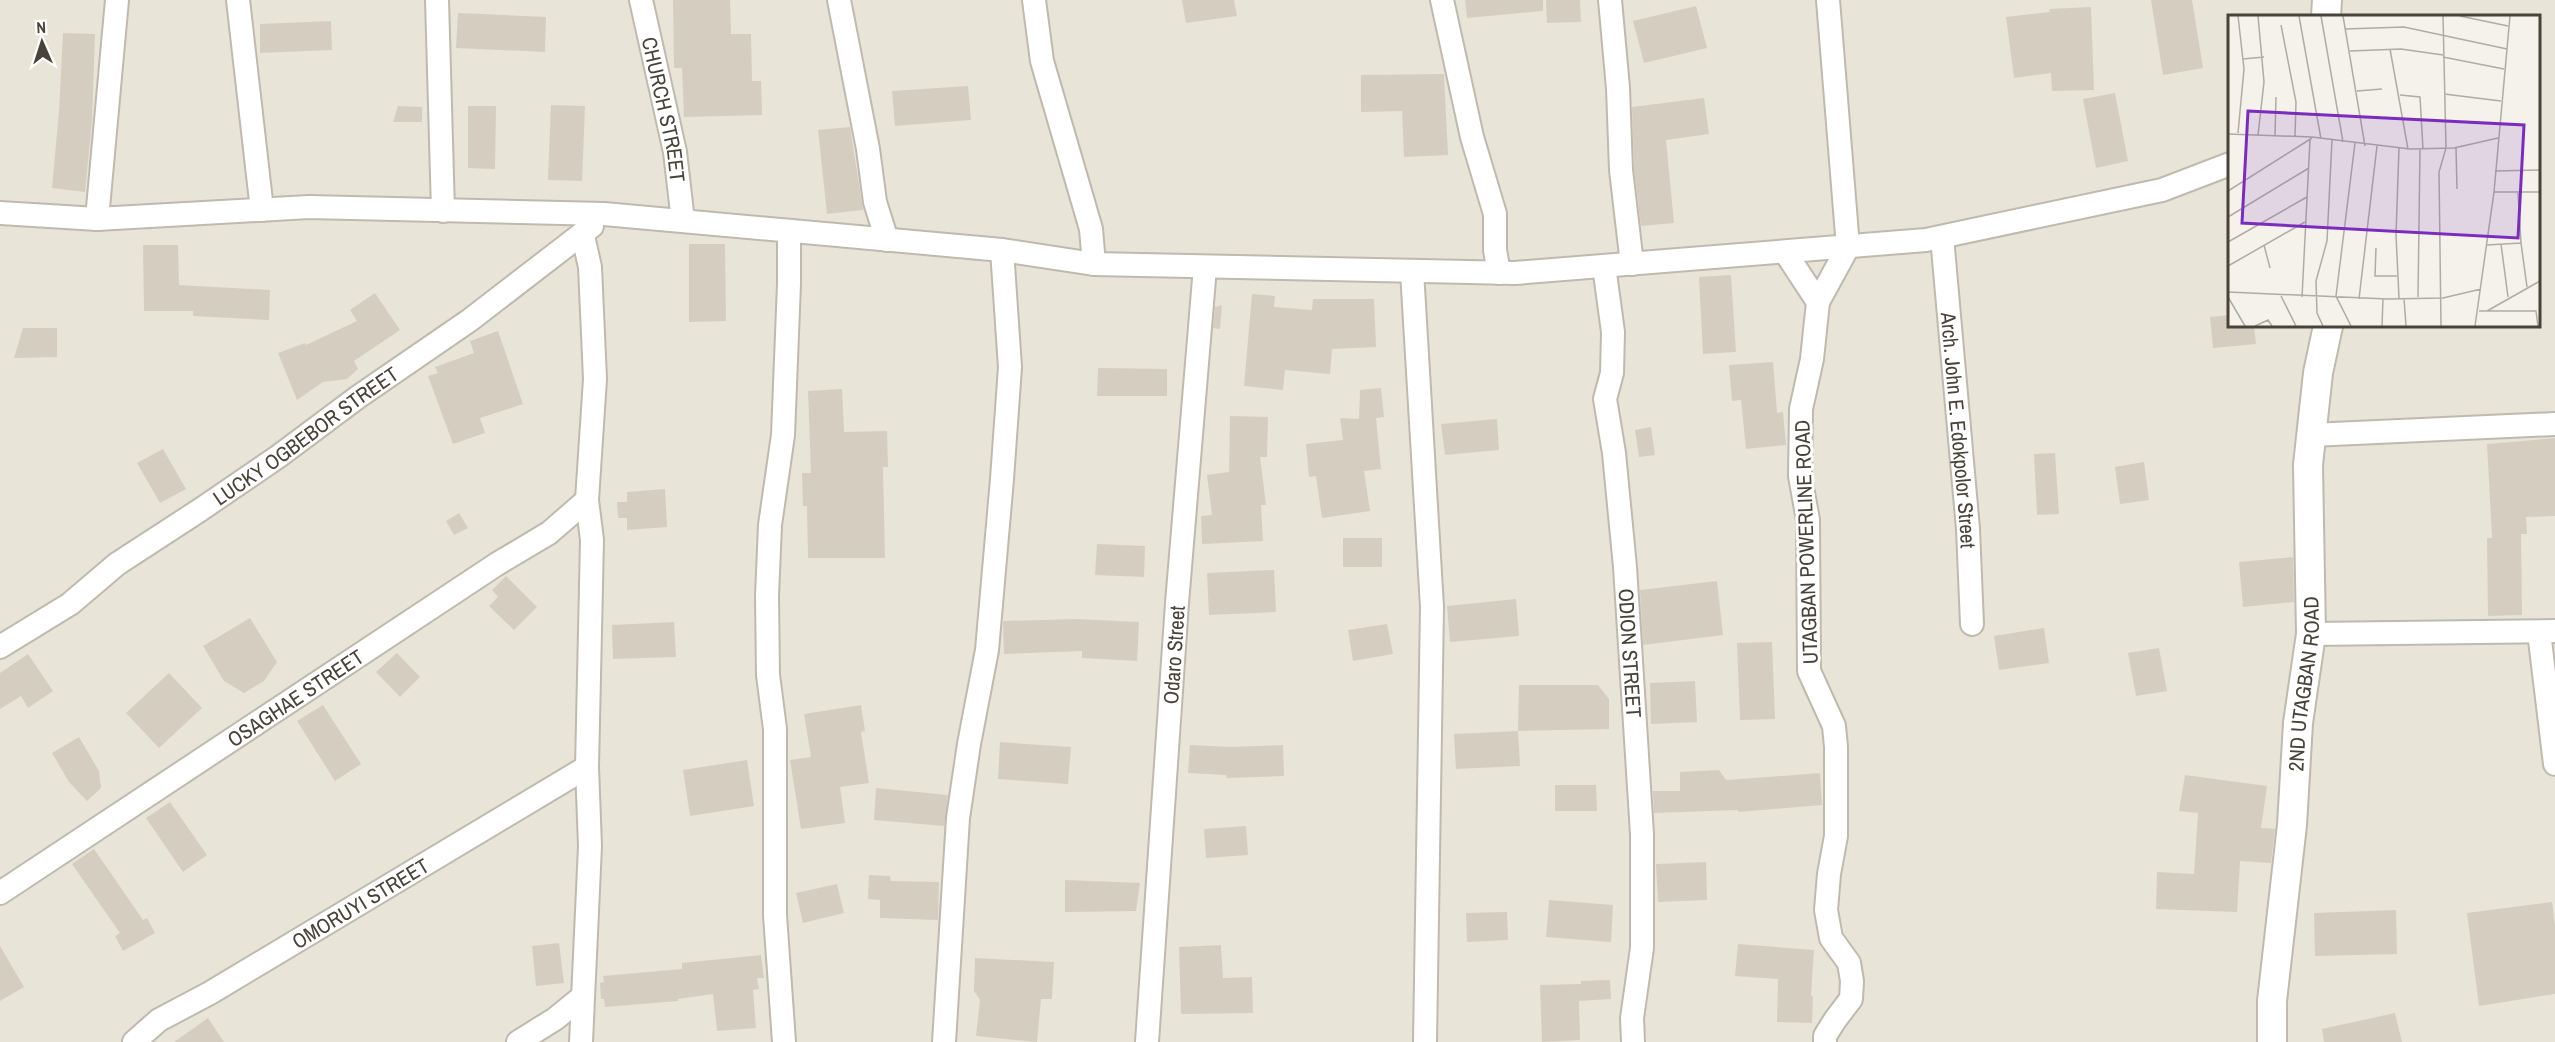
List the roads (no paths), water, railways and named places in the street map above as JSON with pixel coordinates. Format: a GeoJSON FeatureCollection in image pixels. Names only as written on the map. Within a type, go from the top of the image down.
{"type":"FeatureCollection","features":[{"type":"Feature","properties":{"kind":"street"},"geometry":{"type":"LineString","coordinates":[[97,219],[117,0]]}},
{"type":"Feature","properties":{"kind":"street"},"geometry":{"type":"LineString","coordinates":[[238,0],[262,210]]}},
{"type":"Feature","properties":{"kind":"street"},"geometry":{"type":"LineString","coordinates":[[437,0],[443,211]]}},
{"type":"Feature","properties":{"kind":"street","name":"CHURCH STREET"},"geometry":{"type":"LineString","coordinates":[[642,0],[675,152],[683,221]]}},
{"type":"Feature","properties":{"kind":"street"},"geometry":{"type":"LineString","coordinates":[[839,0],[868,149],[875,201],[887,240]]}},
{"type":"Feature","properties":{"kind":"street"},"geometry":{"type":"LineString","coordinates":[[1034,0],[1041,62],[1091,229],[1094,264]]}},
{"type":"Feature","properties":{"kind":"street"},"geometry":{"type":"LineString","coordinates":[[1442,0],[1472,137],[1495,214],[1495,250],[1499,273]]}},
{"type":"Feature","properties":{"kind":"street"},"geometry":{"type":"LineString","coordinates":[[1610,0],[1618,88],[1621,170],[1632,264]]}},
{"type":"Feature","properties":{"kind":"street"},"geometry":{"type":"LineString","coordinates":[[1828,0],[1848,247]]}},
{"type":"Feature","properties":{"kind":"street"},"geometry":{"type":"LineString","coordinates":[[0,213],[97,219],[309,207],[604,214],[1002,250],[1094,264],[1499,273],[1848,247],[1942,237],[2162,190],[2228,164]]}},
{"type":"Feature","properties":{"kind":"street","name":"LUCKY OGBEBOR STREET"},"geometry":{"type":"LineString","coordinates":[[0,647],[70,604],[117,564],[269,463],[358,397],[470,320],[583,236],[604,214]]}},
{"type":"Feature","properties":{"kind":"street"},"geometry":{"type":"LineString","coordinates":[[784,1042],[775,915],[775,729],[768,675],[767,596],[770,525],[783,435],[789,231]]}},
{"type":"Feature","properties":{"kind":"street"},"geometry":{"type":"LineString","coordinates":[[581,1042],[590,846],[587,767],[592,540],[587,500],[595,379],[590,267],[583,236]]}},
{"type":"Feature","properties":{"kind":"street","name":"Arch. John E. Edokpolor Street"},"geometry":{"type":"LineString","coordinates":[[1942,237],[1968,529],[1972,624]]}},
{"type":"Feature","properties":{"kind":"street","name":"UTAGBAN POWERLINE ROAD"},"geometry":{"type":"LineString","coordinates":[[1825,1042],[1825,1036],[1851,999],[1852,981],[1849,963],[1830,938],[1826,910],[1829,874],[1836,836],[1836,747],[1833,726],[1809,671],[1808,520],[1800,476],[1801,409],[1812,359],[1818,302],[1848,247]]}},
{"type":"Feature","properties":{"kind":"street"},"geometry":{"type":"LineString","coordinates":[[944,1042],[958,818],[987,650],[1004,456],[1010,367],[1002,250]]}},
{"type":"Feature","properties":{"kind":"street"},"geometry":{"type":"LineString","coordinates":[[1785,252],[1818,302]]}},
{"type":"Feature","properties":{"kind":"street","name":"ODION STREET"},"geometry":{"type":"LineString","coordinates":[[1604,266],[1614,332],[1612,373],[1605,399],[1614,453],[1625,567],[1642,834],[1642,948],[1632,1018],[1633,1042]]}},
{"type":"Feature","properties":{"kind":"street","name":"Odaro Street"},"geometry":{"type":"LineString","coordinates":[[1147,1042],[1176,615],[1205,267]]}},
{"type":"Feature","properties":{"kind":"street"},"geometry":{"type":"LineString","coordinates":[[1412,271],[1432,607],[1425,1042]]}},
{"type":"Feature","properties":{"kind":"street","name":"2ND UTAGBAN ROAD"},"geometry":{"type":"LineString","coordinates":[[2272,1042],[2272,1001],[2292,825],[2298,723],[2311,634],[2307,512],[2311,435],[2318,373],[2328,327]]}},
{"type":"Feature","properties":{"kind":"street"},"geometry":{"type":"LineString","coordinates":[[2311,435],[2555,424]]}},
{"type":"Feature","properties":{"kind":"street","name":"OSAGHAE STREET"},"geometry":{"type":"LineString","coordinates":[[0,893],[497,564],[549,533],[587,500]]}},
{"type":"Feature","properties":{"kind":"street"},"geometry":{"type":"LineString","coordinates":[[2311,634],[2547,632],[2555,764]]}},
{"type":"Feature","properties":{"kind":"street","name":"OMORUYI STREET"},"geometry":{"type":"LineString","coordinates":[[134,1042],[159,1020],[210,993],[587,767]]}},
{"type":"Feature","properties":{"kind":"street"},"geometry":{"type":"LineString","coordinates":[[518,1042],[555,1019],[582,997]]}}]}
